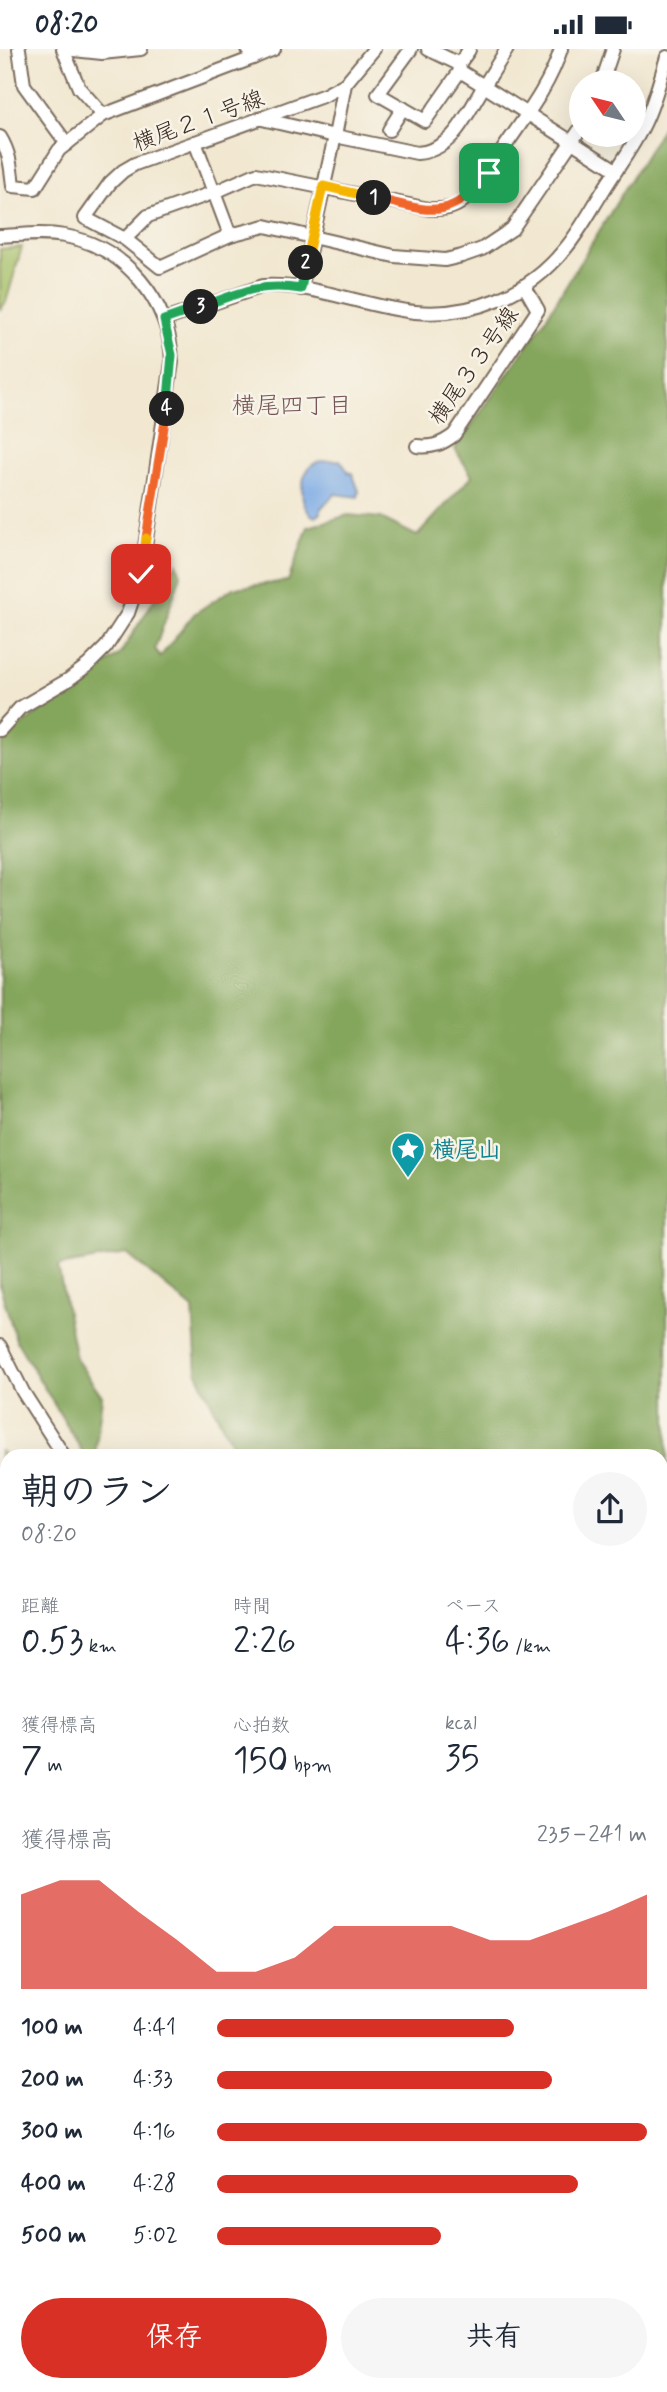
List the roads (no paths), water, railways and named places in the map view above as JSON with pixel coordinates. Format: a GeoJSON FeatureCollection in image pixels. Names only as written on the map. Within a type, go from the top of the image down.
{"type":"FeatureCollection","features":[{"type":"Feature","properties":{"kind":"street"},"geometry":{"type":"LineString","coordinates":[[19,49],[24,85],[67,144]]}},
{"type":"Feature","properties":{"kind":"street"},"geometry":{"type":"LineString","coordinates":[[103,115],[79,88],[64,49],[102,53],[126,53],[141,49]]}},
{"type":"Feature","properties":{"kind":"street"},"geometry":{"type":"LineString","coordinates":[[0,138],[6,146],[13,185],[35,188],[60,150],[103,115],[250,53],[274,49]]}},
{"type":"Feature","properties":{"kind":"street","name":"横尾２１号線"},"geometry":{"type":"LineString","coordinates":[[230,235],[160,267],[125,239],[85,218],[96,200],[123,171],[195,142],[298,106],[345,84],[374,49]]}},
{"type":"Feature","properties":{"kind":"street"},"geometry":{"type":"LineString","coordinates":[[411,49],[378,94],[425,121],[469,50]]}},
{"type":"Feature","properties":{"kind":"street"},"geometry":{"type":"LineString","coordinates":[[428,49],[569,140]]}},
{"type":"Feature","properties":{"kind":"street"},"geometry":{"type":"LineString","coordinates":[[262,119],[417,153],[428,152],[440,148],[450,139],[507,49]]}},
{"type":"Feature","properties":{"kind":"street"},"geometry":{"type":"LineString","coordinates":[[125,239],[148,216],[256,174],[429,209],[447,209],[458,204],[476,189],[528,114],[561,49]]}},
{"type":"Feature","properties":{"kind":"street"},"geometry":{"type":"LineString","coordinates":[[606,70],[613,49]]}},
{"type":"Feature","properties":{"kind":"street"},"geometry":{"type":"LineString","coordinates":[[164,320],[263,286],[278,285],[384,307],[433,313],[461,311],[483,305],[525,287],[565,249],[616,170],[643,126],[667,57]]}},
{"type":"Feature","properties":{"kind":"street"},"geometry":{"type":"LineString","coordinates":[[301,289],[345,84]]}},
{"type":"Feature","properties":{"kind":"street"},"geometry":{"type":"LineString","coordinates":[[389,130],[403,108]]}},
{"type":"Feature","properties":{"kind":"street"},"geometry":{"type":"LineString","coordinates":[[195,142],[230,235],[265,226],[394,256],[445,260],[482,249],[500,239],[520,220],[569,146]]}},
{"type":"Feature","properties":{"kind":"street"},"geometry":{"type":"LineString","coordinates":[[580,147],[616,170]]}},
{"type":"Feature","properties":{"kind":"street"},"geometry":{"type":"LineString","coordinates":[[0,236],[38,233],[61,235],[99,247],[135,273],[148,290],[164,320],[172,355],[171,379],[141,574],[134,599],[121,626],[97,656],[68,680],[20,708],[0,730]]}},
{"type":"Feature","properties":{"kind":"street","name":"横尾３３号線"},"geometry":{"type":"LineString","coordinates":[[417,446],[427,448],[444,443],[454,435],[538,310],[525,287]]}},
{"type":"Feature","properties":{"kind":"street"},"geometry":{"type":"LineString","coordinates":[[0,1346],[23,1392],[60,1449]]}},
{"type":"Feature","properties":{"kind":"water"},"geometry":{"type":"Polygon","coordinates":[[[340,460],[349,473],[352,473],[359,491],[358,497],[335,494],[315,517],[309,513],[303,498],[302,489],[307,472],[318,462],[340,460]]]}},
{"type":"Feature","properties":{"kind":"place","name":"横尾山"},"geometry":{"type":"Point","coordinates":[408,1179]}},
{"type":"Feature","properties":{"kind":"district","name":"横尾四丁目"},"geometry":{"type":"Point","coordinates":[292,405]}}]}
